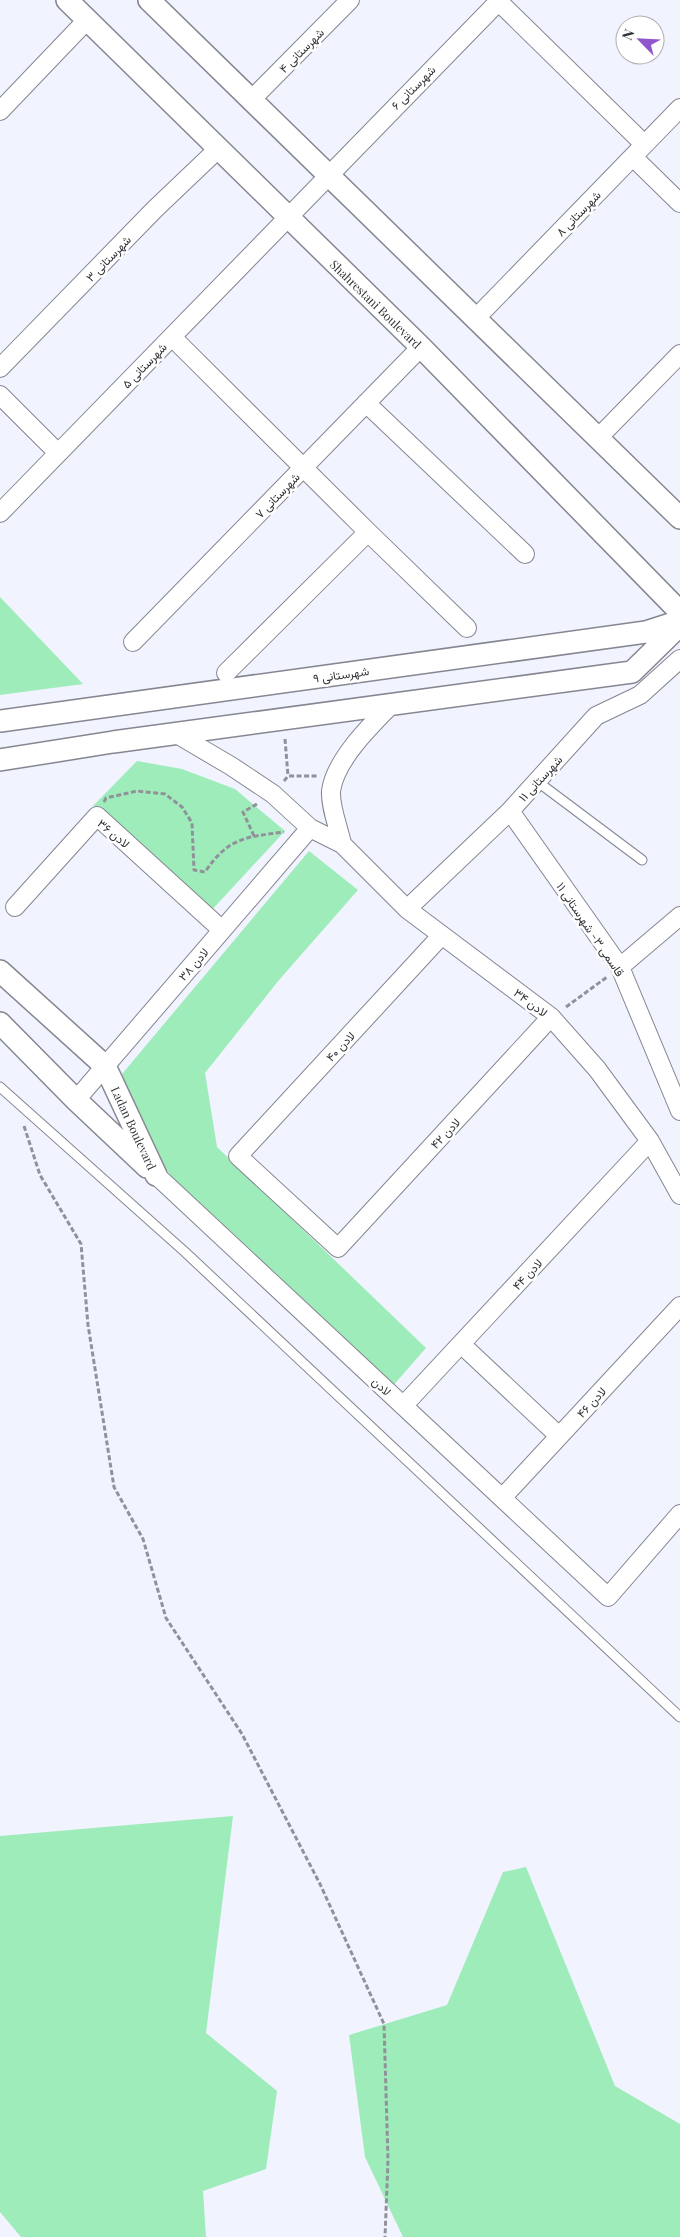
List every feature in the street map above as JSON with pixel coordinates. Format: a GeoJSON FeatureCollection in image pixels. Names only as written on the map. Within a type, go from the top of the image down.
{"type":"FeatureCollection","features":[{"type":"Feature","properties":{"kind":"street","name":"Shahrestani Boulevard"},"geometry":{"type":"LineString","coordinates":[[67,0],[421,347],[680,612]]}},
{"type":"Feature","properties":{"kind":"street"},"geometry":{"type":"LineString","coordinates":[[149,0],[680,518]]}},
{"type":"Feature","properties":{"kind":"street","name":"شهرستانی ۴"},"geometry":{"type":"LineString","coordinates":[[251,100],[350,0]]}},
{"type":"Feature","properties":{"kind":"street"},"geometry":{"type":"LineString","coordinates":[[499,1],[639,151],[680,203]]}},
{"type":"Feature","properties":{"kind":"street","name":"شهرستانی ۶"},"geometry":{"type":"LineString","coordinates":[[288,218],[327,175],[499,1]]}},
{"type":"Feature","properties":{"kind":"street"},"geometry":{"type":"LineString","coordinates":[[0,111],[87,20]]}},
{"type":"Feature","properties":{"kind":"street","name":"شهرستانی ۸"},"geometry":{"type":"LineString","coordinates":[[476,318],[680,108]]}},
{"type":"Feature","properties":{"kind":"street","name":"شهرستانی ۳"},"geometry":{"type":"LineString","coordinates":[[0,368],[155,210],[218,149]]}},
{"type":"Feature","properties":{"kind":"street","name":"شهرستانی ۵"},"geometry":{"type":"LineString","coordinates":[[0,513],[288,218]]}},
{"type":"Feature","properties":{"kind":"street"},"geometry":{"type":"LineString","coordinates":[[172,337],[467,628]]}},
{"type":"Feature","properties":{"kind":"street","name":"شهرستانی ۷"},"geometry":{"type":"LineString","coordinates":[[133,642],[421,347]]}},
{"type":"Feature","properties":{"kind":"street"},"geometry":{"type":"LineString","coordinates":[[599,437],[680,354]]}},
{"type":"Feature","properties":{"kind":"street"},"geometry":{"type":"LineString","coordinates":[[0,395],[58,453]]}},
{"type":"Feature","properties":{"kind":"street"},"geometry":{"type":"LineString","coordinates":[[366,403],[525,554]]}},
{"type":"Feature","properties":{"kind":"street"},"geometry":{"type":"LineString","coordinates":[[226,673],[368,532]]}},
{"type":"Feature","properties":{"kind":"street","name":"شهرستانی ۹"},"geometry":{"type":"LineString","coordinates":[[0,721],[646,632],[680,621]]}},
{"type":"Feature","properties":{"kind":"street"},"geometry":{"type":"LineString","coordinates":[[0,760],[175,733],[632,672],[680,625]]}},
{"type":"Feature","properties":{"kind":"street","name":"شهرستانی ۱۱"},"geometry":{"type":"LineString","coordinates":[[407,908],[510,811],[596,716],[640,695],[680,659]]}},
{"type":"Feature","properties":{"kind":"street"},"geometry":{"type":"LineString","coordinates":[[342,844],[332,791],[336,777],[353,744],[392,704]]}},
{"type":"Feature","properties":{"kind":"street","name":"لادن ۳۴"},"geometry":{"type":"LineString","coordinates":[[175,733],[231,766],[273,794],[310,828],[342,844],[407,908],[441,936],[551,1017],[597,1069],[650,1141],[680,1195]]}},
{"type":"Feature","properties":{"kind":"street","name":"قاسمی ۳- شهرستانی ۱۱"},"geometry":{"type":"LineString","coordinates":[[510,811],[620,967],[680,1111]]}},
{"type":"Feature","properties":{"kind":"street","name":"لادن ۳۶"},"geometry":{"type":"LineString","coordinates":[[15,907],[97,816],[222,930]]}},
{"type":"Feature","properties":{"kind":"street","name":"لادن ۳۸"},"geometry":{"type":"LineString","coordinates":[[76,1100],[310,828]]}},
{"type":"Feature","properties":{"kind":"street"},"geometry":{"type":"LineString","coordinates":[[620,967],[680,916]]}},
{"type":"Feature","properties":{"kind":"street","name":"لادن ۴۰"},"geometry":{"type":"LineString","coordinates":[[338,1248],[238,1156],[441,936]]}},
{"type":"Feature","properties":{"kind":"street","name":"Ladan Boulevard"},"geometry":{"type":"LineString","coordinates":[[0,972],[105,1066],[156,1175]]}},
{"type":"Feature","properties":{"kind":"street","name":"لادن ۴۲"},"geometry":{"type":"LineString","coordinates":[[338,1248],[551,1017]]}},
{"type":"Feature","properties":{"kind":"street","name":"Ladan Boulevard"},"geometry":{"type":"LineString","coordinates":[[0,1023],[76,1100],[156,1175]]}},
{"type":"Feature","properties":{"kind":"street","name":"لادن ۴۴"},"geometry":{"type":"LineString","coordinates":[[403,1406],[650,1141]]}},
{"type":"Feature","properties":{"kind":"street","name":"لادن"},"geometry":{"type":"LineString","coordinates":[[156,1175],[608,1597],[680,1514]]}},
{"type":"Feature","properties":{"kind":"street","name":"لادن ۴۶"},"geometry":{"type":"LineString","coordinates":[[502,1498],[680,1306]]}},
{"type":"Feature","properties":{"kind":"street"},"geometry":{"type":"LineString","coordinates":[[461,1344],[559,1436]]}},
{"type":"Feature","properties":{"kind":"lane"},"geometry":{"type":"LineString","coordinates":[[538,782],[642,860]]}},
{"type":"Feature","properties":{"kind":"lane"},"geometry":{"type":"LineString","coordinates":[[0,1087],[185,1252],[680,1717]]}},
{"type":"Feature","properties":{"kind":"path"},"geometry":{"type":"LineString","coordinates":[[97,816],[106,798],[137,791],[165,794],[182,806],[192,823],[194,870],[205,872],[217,854],[231,844],[254,836],[310,828]]}},
{"type":"Feature","properties":{"kind":"path"},"geometry":{"type":"LineString","coordinates":[[551,1017],[620,967]]}},
{"type":"Feature","properties":{"kind":"path"},"geometry":{"type":"LineString","coordinates":[[23,1125],[40,1175],[81,1244],[88,1326],[114,1487],[143,1539],[166,1618],[242,1734],[320,1884],[384,2024],[388,2160],[385,2237]]}},
{"type":"Feature","properties":{"kind":"green space"},"geometry":{"type":"Polygon","coordinates":[[[0,597],[83,684],[0,695],[0,597]]]}},
{"type":"Feature","properties":{"kind":"green space"},"geometry":{"type":"Polygon","coordinates":[[[137,761],[182,769],[235,789],[285,831],[209,913],[93,806],[137,761]]]}},
{"type":"Feature","properties":{"kind":"green space"},"geometry":{"type":"Polygon","coordinates":[[[309,851],[358,890],[279,980],[205,1073],[217,1147],[426,1348],[391,1388],[187,1198],[141,1134],[122,1074],[309,851]]]}},
{"type":"Feature","properties":{"kind":"green space"},"geometry":{"type":"Polygon","coordinates":[[[233,1816],[206,2033],[277,2091],[266,2169],[203,2191],[206,2237],[21,2237],[0,2212],[0,1836],[233,1816]]]}},
{"type":"Feature","properties":{"kind":"green space"},"geometry":{"type":"Polygon","coordinates":[[[526,1867],[615,2086],[680,2124],[680,2237],[403,2237],[365,2157],[349,2035],[447,2005],[503,1872],[526,1867]]]}}]}
